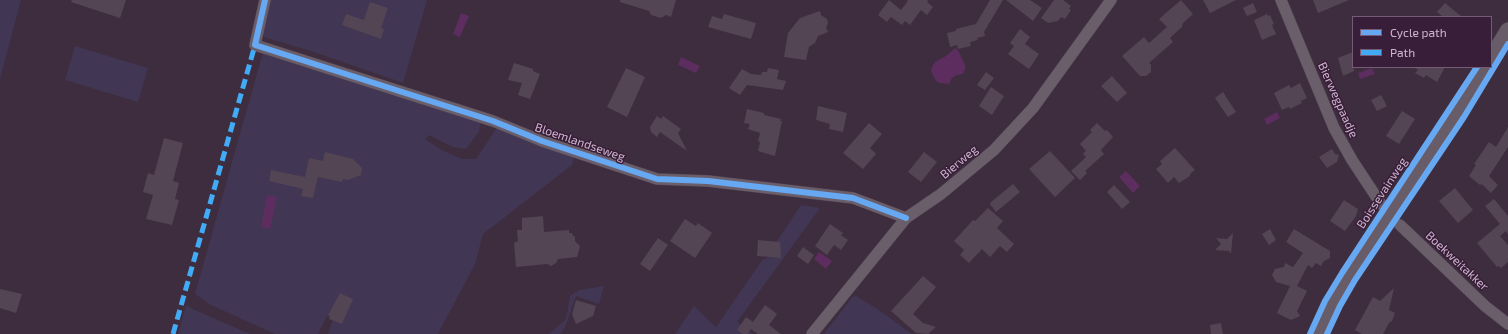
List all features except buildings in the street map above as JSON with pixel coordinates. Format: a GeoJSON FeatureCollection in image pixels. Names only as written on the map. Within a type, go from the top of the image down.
{"type":"FeatureCollection","features":[{"type":"Feature","properties":{"kind":"main road"},"geometry":{"type":"LineString","coordinates":[[1492,56],[1508,30]]}},
{"type":"Feature","properties":{"kind":"main road"},"geometry":{"type":"LineString","coordinates":[[1319,334],[1328,313],[1354,269],[1458,113],[1485,68]]}},
{"type":"Feature","properties":{"kind":"street","name":"Bloemlandseweg"},"geometry":{"type":"LineString","coordinates":[[265,0],[255,46],[493,121],[542,141],[657,179],[708,180],[853,198],[906,218]]}},
{"type":"Feature","properties":{"kind":"street","name":"Bierweg"},"geometry":{"type":"LineString","coordinates":[[812,334],[906,218],[941,194],[994,150],[1033,108],[1111,0]]}},
{"type":"Feature","properties":{"kind":"street","name":"Bierwegpaadje"},"geometry":{"type":"LineString","coordinates":[[1281,0],[1334,128],[1352,160],[1381,204]]}},
{"type":"Feature","properties":{"kind":"street","name":"Boekweitakker"},"geometry":{"type":"LineString","coordinates":[[1400,226],[1485,306],[1508,324]]}},
{"type":"Feature","properties":{"kind":"shaded area"},"geometry":{"type":"Polygon","coordinates":[[[0,0],[21,0],[0,79],[0,0]]]}},
{"type":"Feature","properties":{"kind":"shaded area"},"geometry":{"type":"Polygon","coordinates":[[[267,0],[427,0],[403,83],[314,52],[264,37],[260,28],[267,0]]]}},
{"type":"Feature","properties":{"kind":"shaded area"},"geometry":{"type":"Polygon","coordinates":[[[461,13],[469,16],[460,37],[453,34],[461,13]]]}},
{"type":"Feature","properties":{"kind":"shaded area"},"geometry":{"type":"Polygon","coordinates":[[[75,46],[148,68],[138,102],[65,80],[75,46]]]}},
{"type":"Feature","properties":{"kind":"shaded area"},"geometry":{"type":"Polygon","coordinates":[[[955,48],[958,50],[965,65],[963,74],[952,78],[949,84],[936,81],[931,71],[932,67],[935,62],[946,56],[955,48]]]}},
{"type":"Feature","properties":{"kind":"shaded area"},"geometry":{"type":"Polygon","coordinates":[[[263,52],[481,120],[479,132],[466,149],[453,147],[429,135],[425,139],[440,149],[461,159],[476,159],[498,126],[575,155],[572,165],[483,234],[475,264],[438,334],[328,334],[333,319],[327,316],[318,334],[275,334],[211,305],[195,294],[263,52]]]}},
{"type":"Feature","properties":{"kind":"shaded area"},"geometry":{"type":"Polygon","coordinates":[[[681,57],[700,66],[696,73],[678,65],[681,57]]]}},
{"type":"Feature","properties":{"kind":"shaded area"},"geometry":{"type":"Polygon","coordinates":[[[1372,68],[1375,74],[1360,79],[1358,73],[1372,68]]]}},
{"type":"Feature","properties":{"kind":"shaded area"},"geometry":{"type":"Polygon","coordinates":[[[1277,112],[1280,118],[1267,125],[1264,119],[1277,112]]]}},
{"type":"Feature","properties":{"kind":"shaded area"},"geometry":{"type":"Polygon","coordinates":[[[1126,171],[1140,186],[1133,193],[1119,177],[1126,171]]]}},
{"type":"Feature","properties":{"kind":"shaded area"},"geometry":{"type":"Polygon","coordinates":[[[267,195],[277,197],[270,229],[261,227],[267,195]]]}},
{"type":"Feature","properties":{"kind":"shaded area"},"geometry":{"type":"Polygon","coordinates":[[[801,205],[820,208],[737,322],[753,334],[675,334],[694,306],[716,327],[763,259],[770,257],[771,250],[801,205]]]}},
{"type":"Feature","properties":{"kind":"shaded area"},"geometry":{"type":"Polygon","coordinates":[[[819,252],[832,261],[826,269],[814,259],[819,252]]]}},
{"type":"Feature","properties":{"kind":"shaded area"},"geometry":{"type":"Polygon","coordinates":[[[604,286],[599,304],[576,296],[565,327],[560,334],[549,334],[566,319],[570,296],[579,290],[604,286]]]}},
{"type":"Feature","properties":{"kind":"shaded area"},"geometry":{"type":"Polygon","coordinates":[[[854,295],[876,308],[912,334],[824,334],[854,295]]]}},
{"type":"Feature","properties":{"kind":"shaded area"},"geometry":{"type":"Polygon","coordinates":[[[186,305],[195,310],[250,334],[178,334],[186,305]]]}},
{"type":"Feature","properties":{"kind":"marked path"},"geometry":{"type":"LineString","coordinates":[[173,334],[255,45]]}},
{"type":"Feature","properties":{"kind":"cycle path"},"geometry":{"type":"LineString","coordinates":[[265,0],[255,45],[493,121],[542,141],[657,179],[708,181],[853,198],[906,218]]}},
{"type":"Feature","properties":{"kind":"cycle path"},"geometry":{"type":"LineString","coordinates":[[1327,334],[1340,306],[1355,280],[1464,117],[1508,44]]}},
{"type":"Feature","properties":{"kind":"cycle path","name":"Boissevainweg"},"geometry":{"type":"LineString","coordinates":[[1310,334],[1325,301],[1342,273],[1476,68]]}}]}
